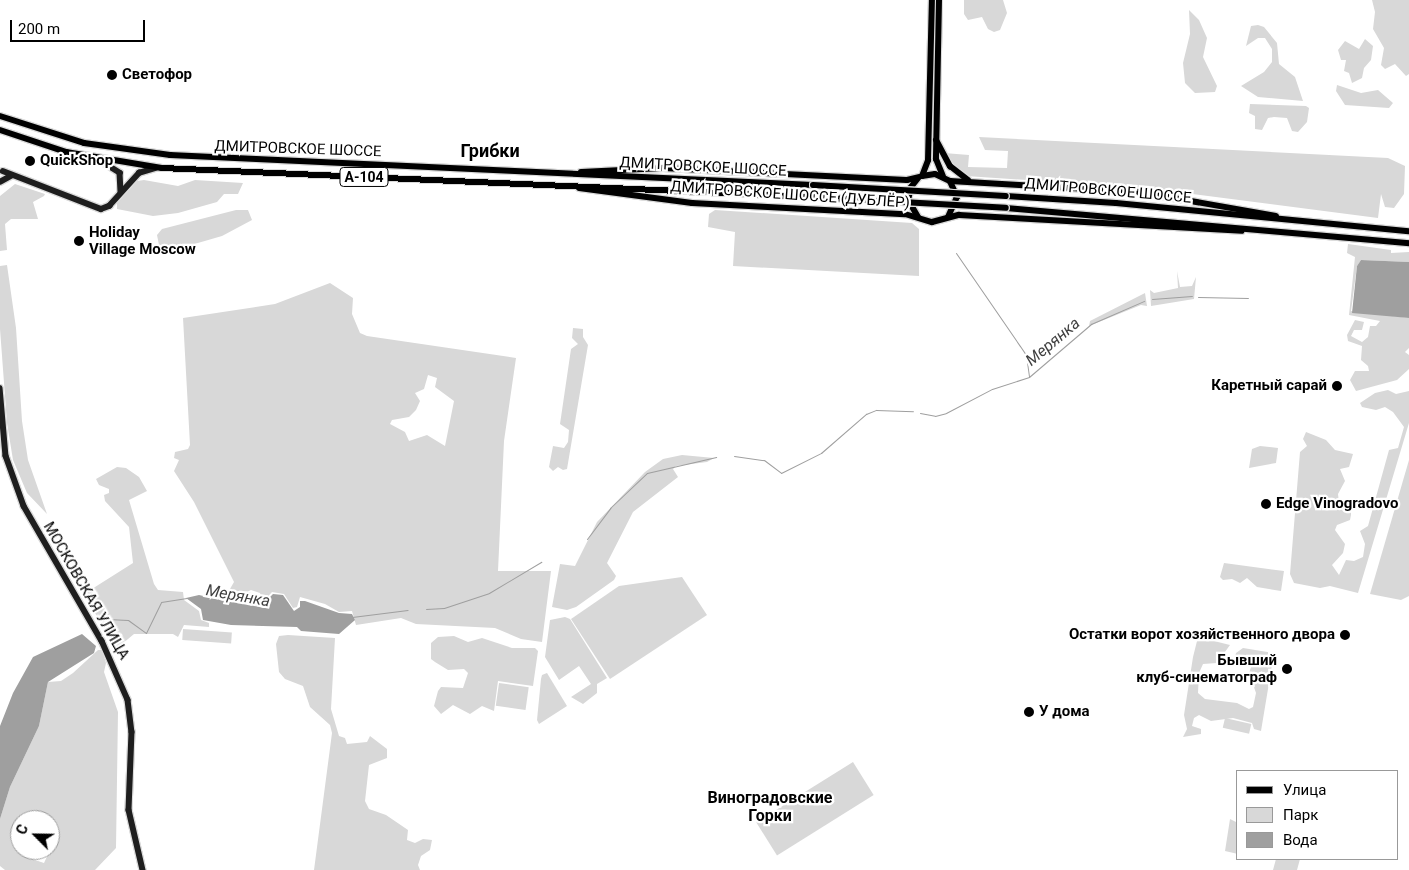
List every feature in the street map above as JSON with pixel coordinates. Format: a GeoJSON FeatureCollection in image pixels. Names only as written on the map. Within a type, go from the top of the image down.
{"type":"FeatureCollection","features":[{"type":"Feature","properties":{"kind":"main road"},"geometry":{"type":"LineString","coordinates":[[918,217],[908,200],[911,187],[921,176],[928,160],[932,0]]}},
{"type":"Feature","properties":{"kind":"main road"},"geometry":{"type":"LineString","coordinates":[[939,0],[936,159],[943,176],[950,181],[957,197],[954,209],[948,217]]}},
{"type":"Feature","properties":{"kind":"main road","name":"ДМИТРОВСКОЕ ШОССЕ"},"geometry":{"type":"LineString","coordinates":[[0,116],[69,140],[138,153],[573,173],[1006,196],[1285,218],[1409,231]]}},
{"type":"Feature","properties":{"kind":"main road","name":"ДМИТРОВСКОЕ ШОССЕ"},"geometry":{"type":"LineString","coordinates":[[0,130],[66,152],[98,159],[162,168],[565,185],[1006,208],[1281,230],[1409,243]]}},
{"type":"Feature","properties":{"kind":"main road"},"geometry":{"type":"LineString","coordinates":[[936,139],[950,166],[971,182]]}},
{"type":"Feature","properties":{"kind":"main road","name":"А-104"},"geometry":{"type":"LineString","coordinates":[[98,159],[120,173],[123,182],[120,193]]}},
{"type":"Feature","properties":{"kind":"main road","name":"А-104"},"geometry":{"type":"LineString","coordinates":[[1,177],[13,176],[83,204],[105,208],[139,173],[162,168]]}},
{"type":"Feature","properties":{"kind":"main road","name":"ДМИТРОВСКОЕ ШОССЕ (ДУБЛЁР)"},"geometry":{"type":"LineString","coordinates":[[573,173],[664,168],[907,180],[921,176],[943,176]]}},
{"type":"Feature","properties":{"kind":"main road"},"geometry":{"type":"LineString","coordinates":[[950,181],[1140,192],[1285,218]]}},
{"type":"Feature","properties":{"kind":"main road","name":"ДМИТРОВСКОЕ ШОССЕ (ДУБЛЁР)"},"geometry":{"type":"LineString","coordinates":[[565,185],[617,195],[692,202],[918,217],[932,222],[948,217],[1212,231],[1281,230]]}},
{"type":"Feature","properties":{"kind":"main road","name":"МОСКОВСКАЯ УЛИЦА"},"geometry":{"type":"LineString","coordinates":[[0,388],[6,456],[24,506],[102,640],[124,687],[132,732],[129,810],[143,870]]}},
{"type":"Feature","properties":{"kind":"green space"},"geometry":{"type":"Polygon","coordinates":[[[964,0],[1003,0],[1007,13],[1000,30],[994,32],[988,29],[982,17],[968,20],[964,14],[964,0]]]}},
{"type":"Feature","properties":{"kind":"green space"},"geometry":{"type":"Polygon","coordinates":[[[1372,0],[1409,0],[1409,74],[1406,76],[1395,64],[1385,69],[1381,65],[1384,48],[1373,29],[1375,12],[1372,0]]]}},
{"type":"Feature","properties":{"kind":"green space"},"geometry":{"type":"Polygon","coordinates":[[[1189,10],[1199,20],[1207,38],[1203,57],[1217,86],[1215,92],[1195,93],[1185,83],[1183,63],[1190,34],[1189,10]]]}},
{"type":"Feature","properties":{"kind":"green space"},"geometry":{"type":"Polygon","coordinates":[[[1258,25],[1264,27],[1277,43],[1279,64],[1295,77],[1303,101],[1258,97],[1241,86],[1264,72],[1272,62],[1272,49],[1265,38],[1258,38],[1246,46],[1251,26],[1258,25]]]}},
{"type":"Feature","properties":{"kind":"green space"},"geometry":{"type":"Polygon","coordinates":[[[1365,39],[1373,46],[1371,60],[1364,68],[1362,78],[1352,83],[1349,73],[1344,71],[1346,60],[1341,60],[1338,50],[1345,41],[1359,49],[1365,39]]]}},
{"type":"Feature","properties":{"kind":"green space"},"geometry":{"type":"Polygon","coordinates":[[[1337,85],[1361,93],[1378,90],[1393,103],[1389,108],[1345,105],[1336,91],[1337,85]]]}},
{"type":"Feature","properties":{"kind":"green space"},"geometry":{"type":"Polygon","coordinates":[[[1250,104],[1306,106],[1309,108],[1307,122],[1298,132],[1292,131],[1287,118],[1274,117],[1268,118],[1262,130],[1255,129],[1255,116],[1249,113],[1250,104]]]}},
{"type":"Feature","properties":{"kind":"green space"},"geometry":{"type":"Polygon","coordinates":[[[979,137],[1388,158],[1405,166],[1404,194],[1394,208],[1385,207],[1381,194],[1378,218],[1146,188],[966,176],[954,167],[944,153],[969,155],[968,167],[1007,168],[1008,151],[985,150],[979,137]]]}},
{"type":"Feature","properties":{"kind":"green space"},"geometry":{"type":"Polygon","coordinates":[[[144,180],[178,186],[195,180],[243,183],[238,194],[224,194],[217,202],[178,213],[153,216],[117,209],[117,203],[137,181],[144,180]]]}},
{"type":"Feature","properties":{"kind":"green space"},"geometry":{"type":"Polygon","coordinates":[[[15,184],[45,194],[33,202],[38,219],[11,219],[5,224],[7,250],[0,251],[0,196],[15,184]]]}},
{"type":"Feature","properties":{"kind":"green space"},"geometry":{"type":"Polygon","coordinates":[[[236,210],[248,210],[252,220],[222,236],[184,247],[159,245],[157,235],[162,229],[236,210]]]}},
{"type":"Feature","properties":{"kind":"green space"},"geometry":{"type":"Polygon","coordinates":[[[715,210],[912,223],[919,229],[919,276],[733,266],[735,232],[708,227],[709,214],[715,210]]]}},
{"type":"Feature","properties":{"kind":"green space"},"geometry":{"type":"Polygon","coordinates":[[[1348,244],[1391,250],[1391,253],[1409,252],[1409,262],[1361,260],[1357,266],[1351,311],[1409,318],[1409,348],[1405,352],[1409,355],[1409,369],[1397,380],[1356,391],[1350,380],[1355,371],[1369,371],[1368,366],[1361,360],[1362,346],[1348,341],[1347,335],[1355,320],[1364,322],[1362,330],[1354,330],[1351,336],[1362,342],[1368,337],[1370,326],[1376,326],[1380,321],[1349,315],[1355,257],[1347,253],[1348,244]]]}},
{"type":"Feature","properties":{"kind":"green space"},"geometry":{"type":"Polygon","coordinates":[[[7,265],[16,328],[22,421],[28,460],[47,514],[27,493],[13,460],[7,423],[0,329],[0,266],[7,265]]]}},
{"type":"Feature","properties":{"kind":"green space"},"geometry":{"type":"Polygon","coordinates":[[[1177,271],[1180,287],[1192,286],[1196,277],[1194,299],[1151,306],[1150,290],[1154,293],[1178,288],[1177,271]]]}},
{"type":"Feature","properties":{"kind":"green space"},"geometry":{"type":"Polygon","coordinates":[[[330,283],[353,298],[352,314],[360,333],[367,336],[516,358],[504,441],[498,571],[551,571],[542,642],[521,639],[495,628],[416,624],[401,618],[356,625],[352,611],[339,612],[325,604],[300,597],[297,607],[293,608],[284,594],[272,592],[263,602],[260,593],[251,590],[229,600],[227,594],[234,582],[194,502],[174,471],[179,460],[174,458],[175,452],[188,449],[190,445],[183,318],[275,304],[330,283]],[[428,375],[424,389],[415,393],[420,401],[416,410],[409,417],[392,420],[390,424],[405,432],[409,441],[427,435],[445,446],[454,401],[435,387],[437,378],[428,375]]]}},
{"type":"Feature","properties":{"kind":"green space"},"geometry":{"type":"Polygon","coordinates":[[[1145,293],[1147,306],[1141,305],[1089,326],[1090,321],[1145,293]]]}},
{"type":"Feature","properties":{"kind":"green space"},"geometry":{"type":"Polygon","coordinates":[[[573,328],[583,329],[583,337],[588,345],[567,469],[563,470],[558,467],[553,471],[549,467],[553,446],[564,448],[568,442],[569,430],[560,424],[571,349],[578,344],[572,338],[573,328]]]}},
{"type":"Feature","properties":{"kind":"green space"},"geometry":{"type":"Polygon","coordinates":[[[1388,390],[1396,394],[1409,391],[1409,423],[1358,593],[1330,586],[1320,588],[1294,583],[1290,574],[1300,452],[1307,446],[1303,439],[1306,432],[1326,440],[1335,450],[1353,454],[1349,467],[1340,469],[1345,481],[1338,494],[1339,503],[1351,510],[1351,515],[1350,520],[1337,525],[1335,530],[1345,544],[1343,553],[1332,565],[1339,575],[1346,560],[1354,561],[1363,557],[1365,544],[1360,531],[1368,526],[1389,450],[1398,448],[1404,427],[1393,412],[1385,407],[1376,410],[1362,407],[1360,403],[1375,393],[1388,390]]]}},
{"type":"Feature","properties":{"kind":"green space"},"geometry":{"type":"Polygon","coordinates":[[[1260,446],[1278,448],[1276,463],[1249,468],[1252,449],[1260,446]]]}},
{"type":"Feature","properties":{"kind":"green space"},"geometry":{"type":"Polygon","coordinates":[[[682,455],[714,458],[707,462],[676,466],[673,469],[678,477],[633,512],[607,563],[616,576],[614,580],[576,607],[567,610],[552,607],[560,564],[575,566],[597,522],[645,472],[663,459],[682,455]]]}},
{"type":"Feature","properties":{"kind":"green space"},"geometry":{"type":"Polygon","coordinates":[[[1409,460],[1409,596],[1401,600],[1370,594],[1409,460]]]}},
{"type":"Feature","properties":{"kind":"green space"},"geometry":{"type":"Polygon","coordinates":[[[117,467],[126,468],[139,477],[147,491],[129,500],[154,584],[158,590],[183,592],[184,600],[199,611],[201,620],[209,623],[209,627],[184,625],[178,637],[173,634],[134,634],[116,649],[84,594],[133,563],[129,527],[105,501],[104,495],[109,493],[109,489],[99,485],[96,479],[117,467]]]}},
{"type":"Feature","properties":{"kind":"green space"},"geometry":{"type":"Polygon","coordinates":[[[1224,563],[1284,571],[1281,591],[1257,587],[1247,578],[1240,583],[1232,579],[1223,580],[1220,577],[1224,563]]]}},
{"type":"Feature","properties":{"kind":"green space"},"geometry":{"type":"Polygon","coordinates":[[[682,577],[707,615],[610,679],[571,619],[619,586],[682,577]]]}},
{"type":"Feature","properties":{"kind":"green space"},"geometry":{"type":"Polygon","coordinates":[[[565,617],[570,619],[607,678],[597,684],[597,693],[583,704],[571,697],[591,684],[579,666],[559,680],[545,657],[550,620],[565,617]]]}},
{"type":"Feature","properties":{"kind":"green space"},"geometry":{"type":"Polygon","coordinates":[[[183,629],[232,632],[231,643],[182,640],[183,629]]]}},
{"type":"Feature","properties":{"kind":"green space"},"geometry":{"type":"Polygon","coordinates":[[[279,636],[335,638],[331,709],[339,736],[345,738],[347,744],[367,742],[370,736],[387,749],[387,758],[369,765],[365,801],[369,809],[386,815],[408,830],[407,840],[415,843],[423,839],[432,840],[430,850],[421,856],[418,865],[420,870],[314,870],[332,733],[330,725],[310,707],[303,686],[285,679],[279,672],[276,644],[279,636]]]}},
{"type":"Feature","properties":{"kind":"green space"},"geometry":{"type":"Polygon","coordinates":[[[454,636],[468,642],[482,638],[512,648],[535,648],[538,651],[533,686],[498,681],[494,711],[482,706],[470,714],[453,705],[441,714],[434,706],[438,691],[441,687],[463,688],[468,673],[464,669],[448,670],[431,659],[431,643],[438,637],[454,636]]]}},
{"type":"Feature","properties":{"kind":"green space"},"geometry":{"type":"Polygon","coordinates":[[[1198,637],[1230,645],[1217,663],[1203,664],[1199,673],[1198,693],[1205,699],[1237,703],[1249,709],[1253,707],[1256,693],[1249,673],[1253,661],[1235,657],[1236,653],[1243,648],[1274,653],[1261,731],[1254,729],[1252,723],[1233,718],[1211,721],[1199,715],[1194,718],[1192,726],[1201,729],[1201,734],[1183,737],[1187,729],[1184,715],[1198,637]]]}},
{"type":"Feature","properties":{"kind":"green space"},"geometry":{"type":"Polygon","coordinates":[[[98,650],[102,650],[106,663],[104,672],[118,712],[116,848],[95,870],[5,870],[0,866],[0,819],[10,787],[39,726],[48,682],[61,681],[73,673],[98,650]]]}},
{"type":"Feature","properties":{"kind":"green space"},"geometry":{"type":"Polygon","coordinates":[[[547,673],[567,706],[539,724],[537,720],[541,679],[542,675],[547,673]]]}},
{"type":"Feature","properties":{"kind":"green space"},"geometry":{"type":"Polygon","coordinates":[[[499,683],[529,687],[526,710],[496,706],[499,683]]]}},
{"type":"Feature","properties":{"kind":"green space"},"geometry":{"type":"Polygon","coordinates":[[[1225,718],[1251,724],[1249,734],[1223,728],[1225,718]]]}},
{"type":"Feature","properties":{"kind":"green space"},"geometry":{"type":"Polygon","coordinates":[[[853,762],[874,795],[777,855],[756,822],[853,762]]]}},
{"type":"Feature","properties":{"kind":"green space"},"geometry":{"type":"Polygon","coordinates":[[[1230,819],[1236,822],[1236,854],[1225,851],[1230,819]]]}},
{"type":"Feature","properties":{"kind":"green space"},"geometry":{"type":"Polygon","coordinates":[[[1276,860],[1300,860],[1297,870],[1273,870],[1276,860]]]}},
{"type":"Feature","properties":{"kind":"water"},"geometry":{"type":"Polygon","coordinates":[[[1361,260],[1409,262],[1409,318],[1352,313],[1357,266],[1361,260]]]}},
{"type":"Feature","properties":{"kind":"water"},"geometry":{"type":"Polygon","coordinates":[[[248,592],[259,595],[261,606],[273,594],[283,595],[294,611],[300,607],[300,601],[305,601],[339,613],[352,614],[355,620],[339,634],[301,631],[297,627],[231,625],[203,620],[201,609],[186,598],[199,595],[229,602],[244,598],[243,595],[248,592]]]}},
{"type":"Feature","properties":{"kind":"water"},"geometry":{"type":"Polygon","coordinates":[[[82,634],[96,646],[94,653],[48,682],[39,726],[10,787],[0,819],[0,726],[13,693],[33,657],[82,634]]]}},
{"type":"Feature","properties":{"kind":"waterway"},"geometry":{"type":"LineString","coordinates":[[956,253],[1026,355],[1029,377]]}},
{"type":"Feature","properties":{"kind":"waterway","name":"Мерянка"},"geometry":{"type":"LineString","coordinates":[[1152,299],[1192,296]]}},
{"type":"Feature","properties":{"kind":"waterway","name":"Мерянка"},"geometry":{"type":"LineString","coordinates":[[1198,297],[1248,298]]}},
{"type":"Feature","properties":{"kind":"waterway","name":"Мерянка"},"geometry":{"type":"LineString","coordinates":[[920,413],[935,416],[946,413],[992,389],[1029,377],[1091,324],[1144,301]]}},
{"type":"Feature","properties":{"kind":"waterway","name":"Мерянка"},"geometry":{"type":"LineString","coordinates":[[734,456],[764,460],[781,473],[821,453],[866,414],[876,410],[913,411]]}},
{"type":"Feature","properties":{"kind":"waterway","name":"Мерянка"},"geometry":{"type":"LineString","coordinates":[[587,539],[610,508],[647,473],[716,457]]}},
{"type":"Feature","properties":{"kind":"waterway","name":"Мерянка"},"geometry":{"type":"LineString","coordinates":[[426,609],[444,608],[489,593],[541,562]]}},
{"type":"Feature","properties":{"kind":"waterway","name":"Мерянка"},"geometry":{"type":"LineString","coordinates":[[112,637],[107,619],[128,620],[146,633],[161,602],[187,598]]}},
{"type":"Feature","properties":{"kind":"waterway","name":"Мерянка"},"geometry":{"type":"LineString","coordinates":[[352,617],[408,610]]}},
{"type":"Feature","properties":{"kind":"place","name":"Светофор"},"geometry":{"type":"Point","coordinates":[112,75]}},
{"type":"Feature","properties":{"kind":"place","name":"QuickShop"},"geometry":{"type":"Point","coordinates":[30,161]}},
{"type":"Feature","properties":{"kind":"place","name":"Holiday Village Moscow"},"geometry":{"type":"Point","coordinates":[79,241]}},
{"type":"Feature","properties":{"kind":"place","name":"Каретный сарай"},"geometry":{"type":"Point","coordinates":[1337,386]}},
{"type":"Feature","properties":{"kind":"place","name":"Edge Vinogradovo"},"geometry":{"type":"Point","coordinates":[1266,504]}},
{"type":"Feature","properties":{"kind":"place","name":"Остатки ворот хозяйственного двора"},"geometry":{"type":"Point","coordinates":[1345,635]}},
{"type":"Feature","properties":{"kind":"place","name":"Бывший клуб-синематограф"},"geometry":{"type":"Point","coordinates":[1287,669]}},
{"type":"Feature","properties":{"kind":"place","name":"У дома"},"geometry":{"type":"Point","coordinates":[1029,712]}},
{"type":"Feature","properties":{"kind":"district","name":"Грибки"},"geometry":{"type":"Point","coordinates":[490,151]}},
{"type":"Feature","properties":{"kind":"district","name":"Виноградовские Горки"},"geometry":{"type":"Point","coordinates":[770,807]}}]}
